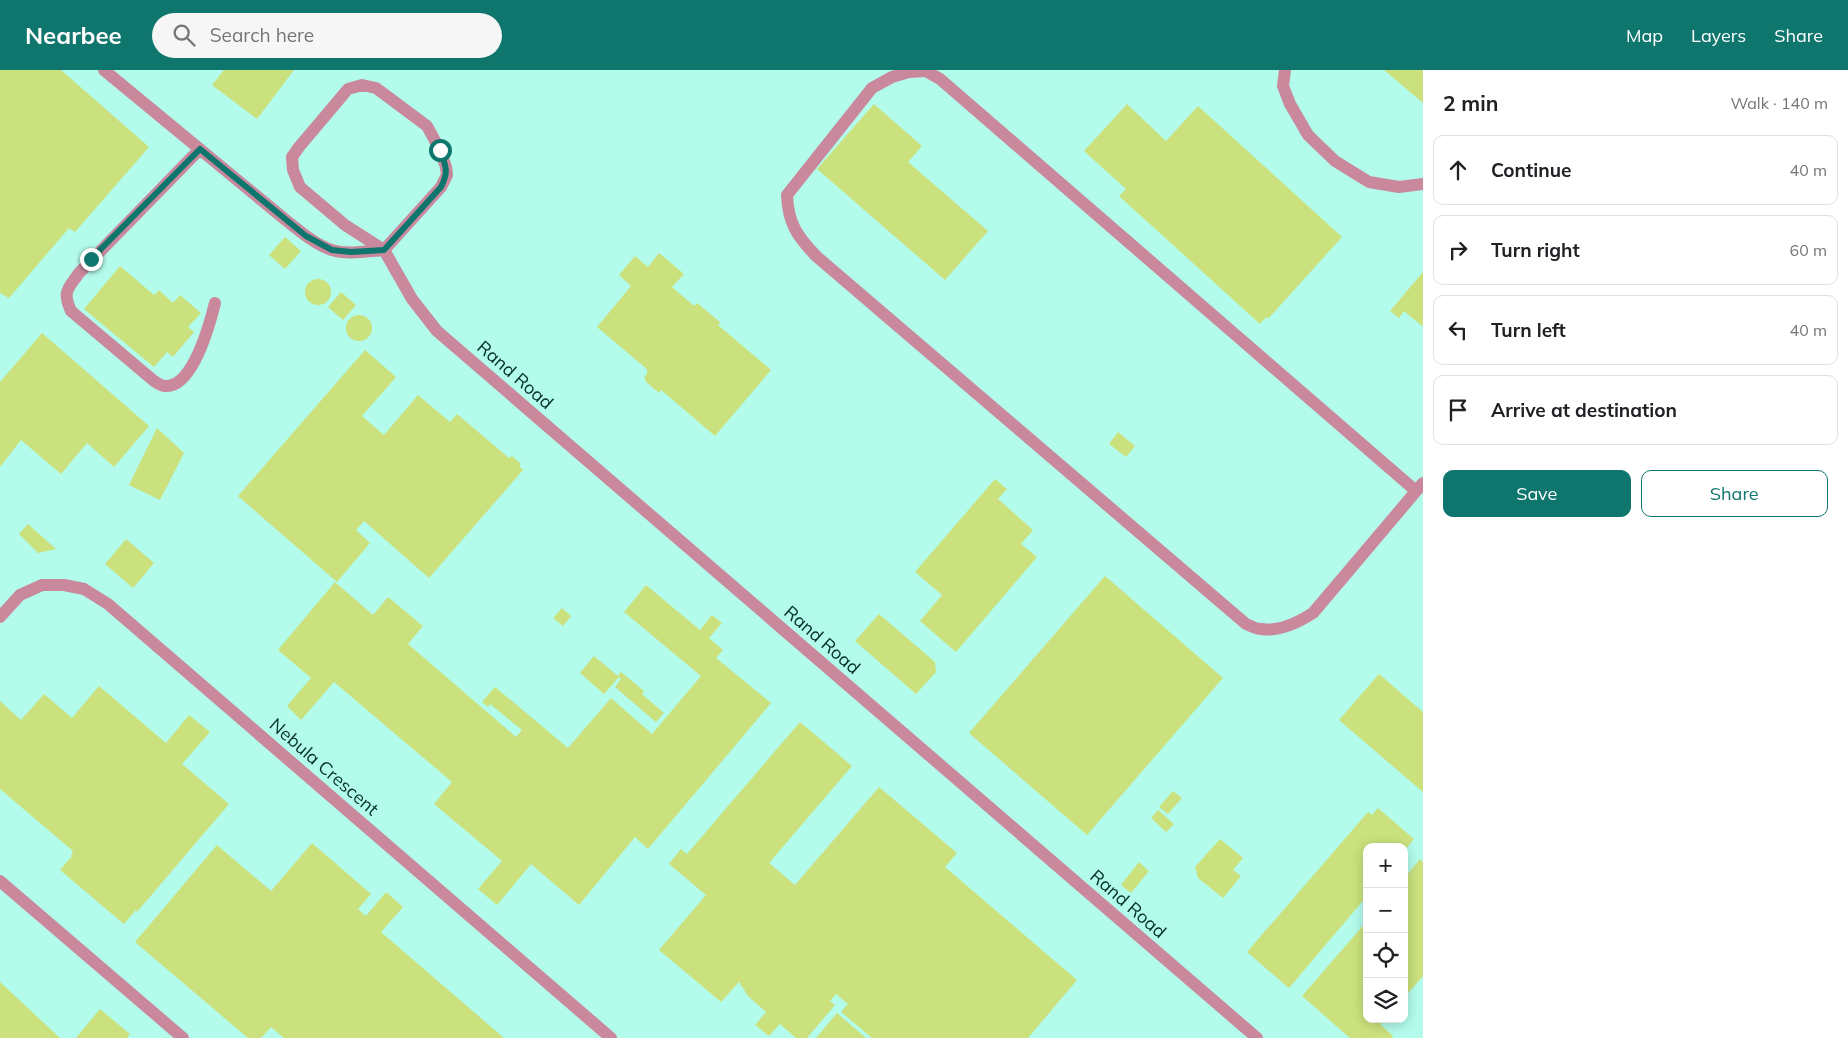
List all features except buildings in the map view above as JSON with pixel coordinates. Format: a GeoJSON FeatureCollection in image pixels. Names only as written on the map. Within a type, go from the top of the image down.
{"type":"FeatureCollection","features":[{"type":"Feature","properties":{"kind":"lane"},"geometry":{"type":"LineString","coordinates":[[104,70],[306,236],[332,250],[351,252],[384,250],[441,187],[447,175],[440,150],[427,126],[376,88],[362,85],[348,89],[292,157],[292,170],[300,187],[345,225],[384,250]]}},
{"type":"Feature","properties":{"kind":"lane"},"geometry":{"type":"LineString","coordinates":[[1285,70],[1283,86],[1290,104],[1308,135],[1335,161],[1369,182],[1399,186],[1423,184]]}},
{"type":"Feature","properties":{"kind":"lane"},"geometry":{"type":"LineString","coordinates":[[926,71],[948,86],[1419,487],[1313,613],[1296,623],[1276,628],[1262,630],[1246,624],[816,256],[800,240],[790,222],[787,194],[872,88],[892,77],[909,72],[926,71]]}},
{"type":"Feature","properties":{"kind":"lane"},"geometry":{"type":"LineString","coordinates":[[200,149],[78,273],[67,290],[66,299],[71,311],[154,381],[165,386],[176,383],[189,370],[207,334],[215,303]]}},
{"type":"Feature","properties":{"kind":"lane","name":"Rand Road"},"geometry":{"type":"LineString","coordinates":[[384,250],[412,299],[437,331],[1257,1038]]}},
{"type":"Feature","properties":{"kind":"lane","name":"Nebula Crescent"},"geometry":{"type":"LineString","coordinates":[[0,617],[20,596],[42,586],[64,585],[84,589],[108,604],[612,1038]]}},
{"type":"Feature","properties":{"kind":"lane"},"geometry":{"type":"LineString","coordinates":[[0,881],[183,1038]]}},
{"type":"Feature","properties":{"kind":"route"},"geometry":{"type":"LineString","coordinates":[[91,259],[200,149],[306,236],[332,250],[351,252],[384,250],[441,187],[447,175],[440,150]]}}]}
